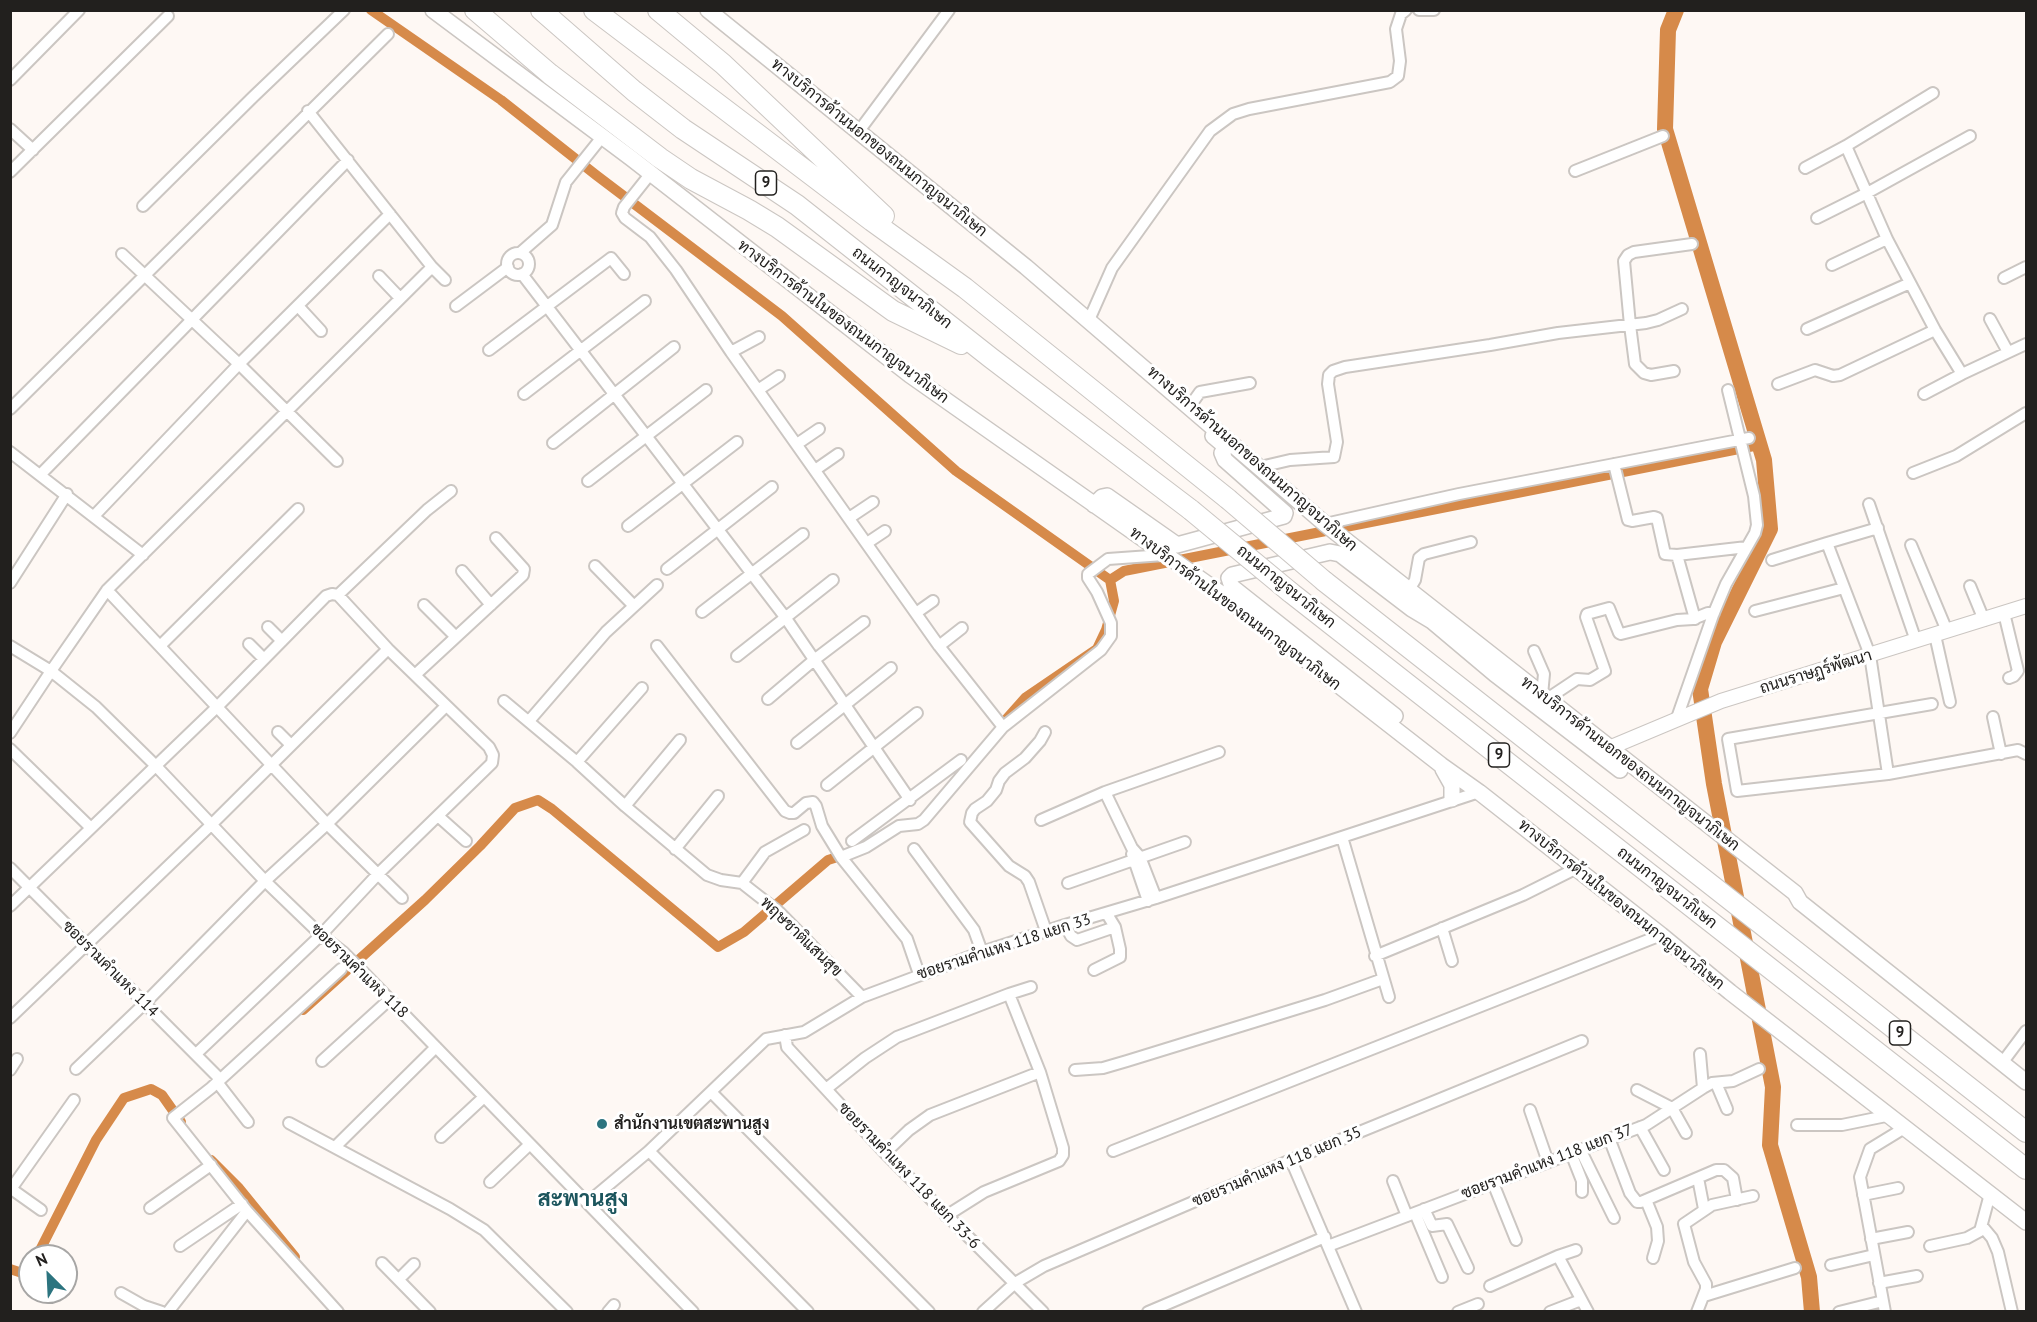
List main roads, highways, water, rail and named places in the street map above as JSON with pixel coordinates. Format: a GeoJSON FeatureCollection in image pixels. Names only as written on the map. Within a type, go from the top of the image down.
{"type":"FeatureCollection","features":[{"type":"Feature","properties":{"kind":"highway"},"geometry":{"type":"LineString","coordinates":[[475,10],[550,74],[691,179],[777,227],[893,311],[991,358]]}},
{"type":"Feature","properties":{"kind":"highway","name":"ถนนกาญจนาภิเษก"},"geometry":{"type":"LineString","coordinates":[[541,10],[634,91],[682,129],[797,205],[991,358],[1191,510],[1290,591],[2026,1169]]}},
{"type":"Feature","properties":{"kind":"highway","name":"ถนนกาญจนาภิเษก"},"geometry":{"type":"LineString","coordinates":[[594,10],[872,221],[965,288],[1228,499],[1324,581],[2026,1132]]}},
{"type":"Feature","properties":{"kind":"highway"},"geometry":{"type":"LineString","coordinates":[[658,10],[723,64],[880,213],[965,288]]}},
{"type":"Feature","properties":{"kind":"main road","name":"ทางบริการด้านในของถนนกาญจนาภิเษก"},"geometry":{"type":"LineString","coordinates":[[433,10],[598,142],[651,173],[910,375],[1223,595],[1479,792],[1730,992],[2026,1222]]}},
{"type":"Feature","properties":{"kind":"main road"},"geometry":{"type":"LineString","coordinates":[[694,10],[983,242],[1322,525]]}},
{"type":"Feature","properties":{"kind":"main road","name":"ทางบริการด้านนอกของถนนกาญจนาภิเษก"},"geometry":{"type":"LineString","coordinates":[[708,10],[1089,320],[1260,467],[1322,525],[1409,590],[1609,748],[1683,812],[1765,876],[1789,900],[1800,902],[2026,1082]]}},
{"type":"Feature","properties":{"kind":"main road"},"geometry":{"type":"LineString","coordinates":[[1094,505],[1102,497],[1107,496],[1177,545],[1284,516],[1285,513],[1225,460],[1222,453],[1226,447]]}},
{"type":"Feature","properties":{"kind":"main road"},"geometry":{"type":"LineString","coordinates":[[1348,546],[1496,674],[1683,812]]}},
{"type":"Feature","properties":{"kind":"main road"},"geometry":{"type":"LineString","coordinates":[[1432,621],[1335,552],[1232,575],[1229,578],[1232,587],[1458,766],[1479,792]]}},
{"type":"Feature","properties":{"kind":"main road"},"geometry":{"type":"LineString","coordinates":[[1441,765],[1452,785],[1452,799]]}},
{"type":"Feature","properties":{"kind":"waterway"},"geometry":{"type":"LineString","coordinates":[[371,10],[501,100],[782,316],[956,471],[1110,580]]}},
{"type":"Feature","properties":{"kind":"waterway"},"geometry":{"type":"LineString","coordinates":[[1676,10],[1668,30],[1665,129],[1764,460],[1770,529],[1714,642],[1700,689],[1714,784],[1773,1087],[1770,1145],[1809,1277],[1812,1312]]}},
{"type":"Feature","properties":{"kind":"waterway"},"geometry":{"type":"LineString","coordinates":[[1001,725],[1025,698],[1097,649],[1106,630],[1114,601],[1110,580],[1124,571],[1759,445]]}},
{"type":"Feature","properties":{"kind":"waterway"},"geometry":{"type":"LineString","coordinates":[[303,1010],[425,900],[515,808],[538,800],[552,809],[718,947],[744,932],[828,860],[847,854]]}},
{"type":"Feature","properties":{"kind":"waterway"},"geometry":{"type":"LineString","coordinates":[[43,1244],[96,1140],[124,1098],[151,1089],[162,1095],[181,1122]]}},
{"type":"Feature","properties":{"kind":"waterway"},"geometry":{"type":"LineString","coordinates":[[211,1160],[238,1187],[295,1257]]}},
{"type":"Feature","properties":{"kind":"waterway"},"geometry":{"type":"LineString","coordinates":[[10,1269],[18,1272]]}},
{"type":"Feature","properties":{"kind":"place","name":"สำนักงานเขตสะพานสูง"},"geometry":{"type":"Point","coordinates":[602,1124]}},
{"type":"Feature","properties":{"kind":"district","name":"สะพานสูง"},"geometry":{"type":"Point","coordinates":[583,1200]}}]}
